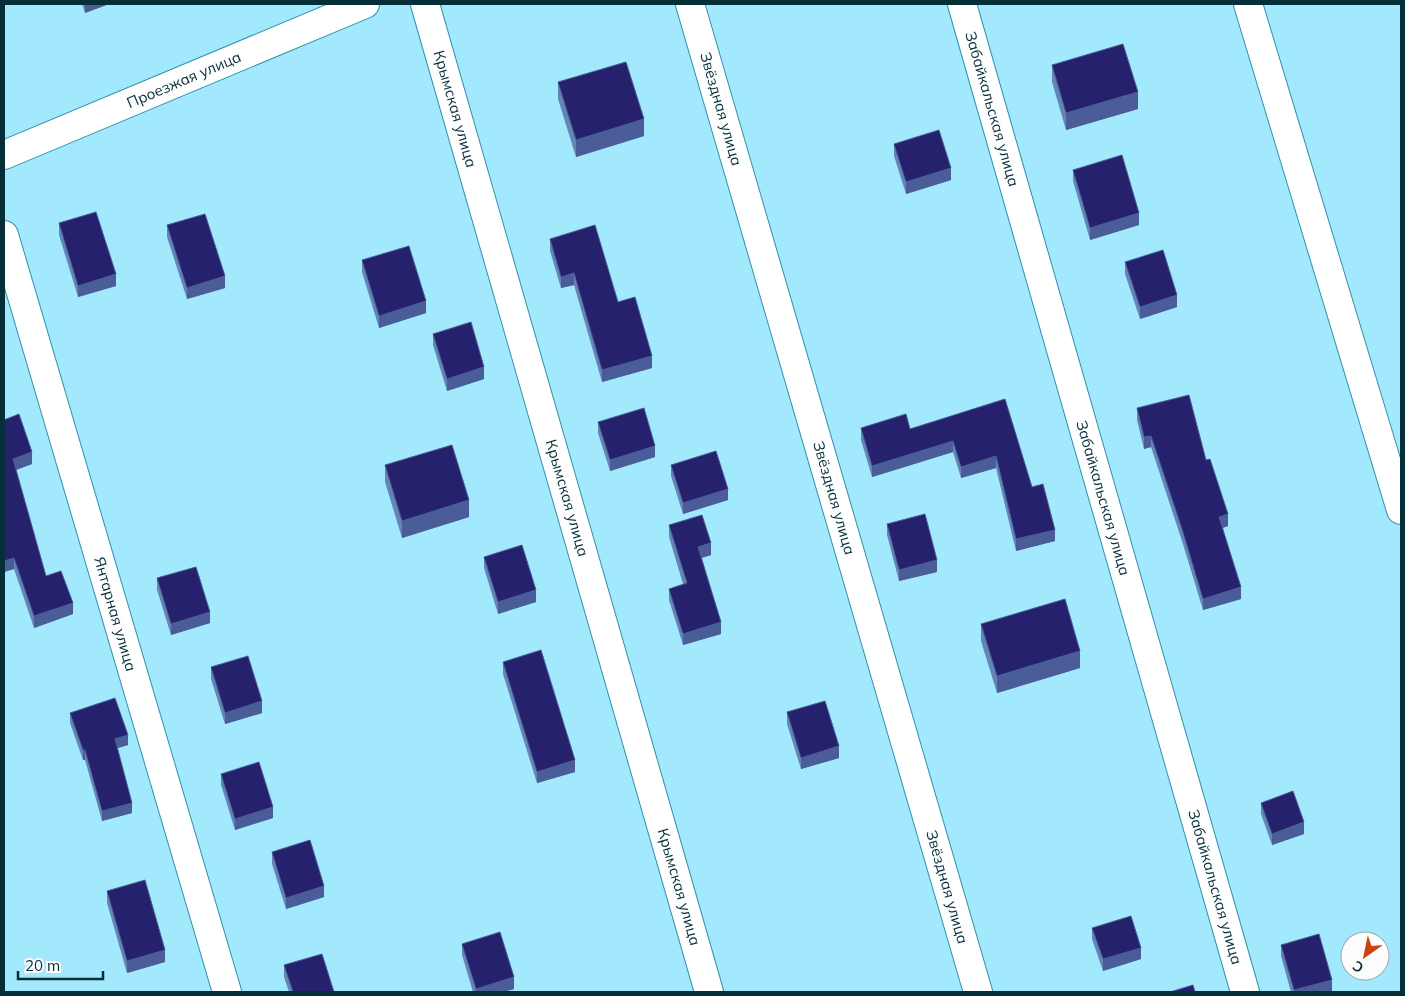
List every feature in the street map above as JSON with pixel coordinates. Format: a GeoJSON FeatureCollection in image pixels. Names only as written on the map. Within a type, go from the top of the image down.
{"type":"FeatureCollection","features":[{"type":"Feature","properties":{"kind":"street","name":"Проезжая улица"},"geometry":{"type":"LineString","coordinates":[[4,155],[365,4]]}},
{"type":"Feature","properties":{"kind":"street","name":"Крымская улица"},"geometry":{"type":"LineString","coordinates":[[425,4],[709,992]]}},
{"type":"Feature","properties":{"kind":"street","name":"Звёздная улица"},"geometry":{"type":"LineString","coordinates":[[690,4],[978,992]]}},
{"type":"Feature","properties":{"kind":"street","name":"Забайкальская улица"},"geometry":{"type":"LineString","coordinates":[[962,4],[1245,992]]}},
{"type":"Feature","properties":{"kind":"street"},"geometry":{"type":"LineString","coordinates":[[1248,4],[1401,510]]}},
{"type":"Feature","properties":{"kind":"street","name":"Янтарная улица"},"geometry":{"type":"LineString","coordinates":[[4,235],[227,992]]}},
{"type":"Feature","properties":{"kind":"building"},"geometry":{"type":"Polygon","coordinates":[[[1123,44],[1138,92],[1066,113],[1052,65],[1123,44]]]}},
{"type":"Feature","properties":{"kind":"building"},"geometry":{"type":"Polygon","coordinates":[[[626,62],[644,119],[576,140],[558,82],[626,62]]]}},
{"type":"Feature","properties":{"kind":"building"},"geometry":{"type":"Polygon","coordinates":[[[939,130],[951,168],[906,182],[894,144],[939,130]]]}},
{"type":"Feature","properties":{"kind":"building"},"geometry":{"type":"Polygon","coordinates":[[[1122,155],[1139,213],[1090,228],[1073,170],[1122,155]]]}},
{"type":"Feature","properties":{"kind":"building"},"geometry":{"type":"Polygon","coordinates":[[[96,212],[116,274],[78,286],[59,223],[96,212]]]}},
{"type":"Feature","properties":{"kind":"building"},"geometry":{"type":"Polygon","coordinates":[[[205,214],[225,276],[187,288],[167,225],[205,214]]]}},
{"type":"Feature","properties":{"kind":"building"},"geometry":{"type":"Polygon","coordinates":[[[595,225],[618,302],[635,297],[652,356],[602,370],[574,273],[561,277],[550,239],[595,225]]]}},
{"type":"Feature","properties":{"kind":"building"},"geometry":{"type":"Polygon","coordinates":[[[409,246],[426,301],[379,316],[362,260],[409,246]]]}},
{"type":"Feature","properties":{"kind":"building"},"geometry":{"type":"Polygon","coordinates":[[[1163,250],[1177,295],[1140,307],[1125,262],[1163,250]]]}},
{"type":"Feature","properties":{"kind":"building"},"geometry":{"type":"Polygon","coordinates":[[[471,322],[484,367],[447,379],[433,334],[471,322]]]}},
{"type":"Feature","properties":{"kind":"building"},"geometry":{"type":"Polygon","coordinates":[[[1189,395],[1206,460],[1210,459],[1228,514],[1219,517],[1241,587],[1203,599],[1151,436],[1144,437],[1137,408],[1189,395]]]}},
{"type":"Feature","properties":{"kind":"building"},"geometry":{"type":"Polygon","coordinates":[[[1005,399],[1032,487],[1043,484],[1055,530],[1016,539],[996,456],[961,467],[953,441],[872,466],[861,428],[906,414],[910,429],[1005,399]]]}},
{"type":"Feature","properties":{"kind":"building"},"geometry":{"type":"Polygon","coordinates":[[[644,408],[655,446],[610,460],[598,422],[644,408]]]}},
{"type":"Feature","properties":{"kind":"building"},"geometry":{"type":"Polygon","coordinates":[[[19,414],[32,452],[13,459],[46,576],[61,571],[73,603],[34,616],[14,558],[4,561],[4,420],[19,414]]]}},
{"type":"Feature","properties":{"kind":"building"},"geometry":{"type":"Polygon","coordinates":[[[452,445],[469,500],[402,521],[385,465],[452,445]]]}},
{"type":"Feature","properties":{"kind":"building"},"geometry":{"type":"Polygon","coordinates":[[[716,451],[728,489],[683,503],[671,465],[716,451]]]}},
{"type":"Feature","properties":{"kind":"building"},"geometry":{"type":"Polygon","coordinates":[[[925,514],[937,560],[899,570],[887,524],[925,514]]]}},
{"type":"Feature","properties":{"kind":"building"},"geometry":{"type":"Polygon","coordinates":[[[702,515],[711,543],[698,547],[721,622],[683,634],[669,589],[687,583],[669,525],[702,515]]]}},
{"type":"Feature","properties":{"kind":"building"},"geometry":{"type":"Polygon","coordinates":[[[522,545],[536,590],[498,602],[484,557],[522,545]]]}},
{"type":"Feature","properties":{"kind":"building"},"geometry":{"type":"Polygon","coordinates":[[[196,567],[210,612],[171,624],[157,578],[196,567]]]}},
{"type":"Feature","properties":{"kind":"building"},"geometry":{"type":"Polygon","coordinates":[[[1065,599],[1080,651],[997,676],[981,624],[1065,599]]]}},
{"type":"Feature","properties":{"kind":"building"},"geometry":{"type":"Polygon","coordinates":[[[541,650],[575,760],[537,772],[503,662],[541,650]]]}},
{"type":"Feature","properties":{"kind":"building"},"geometry":{"type":"Polygon","coordinates":[[[248,656],[262,701],[225,713],[211,667],[248,656]]]}},
{"type":"Feature","properties":{"kind":"building"},"geometry":{"type":"Polygon","coordinates":[[[115,698],[128,735],[115,739],[132,803],[102,811],[85,750],[83,750],[70,713],[115,698]]]}},
{"type":"Feature","properties":{"kind":"building"},"geometry":{"type":"Polygon","coordinates":[[[825,701],[839,746],[801,758],[787,712],[825,701]]]}},
{"type":"Feature","properties":{"kind":"building"},"geometry":{"type":"Polygon","coordinates":[[[259,762],[273,807],[235,819],[221,774],[259,762]]]}},
{"type":"Feature","properties":{"kind":"building"},"geometry":{"type":"Polygon","coordinates":[[[1293,791],[1304,822],[1272,834],[1261,803],[1293,791]]]}},
{"type":"Feature","properties":{"kind":"building"},"geometry":{"type":"Polygon","coordinates":[[[310,840],[324,886],[286,898],[272,852],[310,840]]]}},
{"type":"Feature","properties":{"kind":"building"},"geometry":{"type":"Polygon","coordinates":[[[145,880],[165,950],[127,961],[107,891],[145,880]]]}},
{"type":"Feature","properties":{"kind":"building"},"geometry":{"type":"Polygon","coordinates":[[[1131,916],[1141,948],[1103,959],[1092,928],[1131,916]]]}},
{"type":"Feature","properties":{"kind":"building"},"geometry":{"type":"Polygon","coordinates":[[[500,932],[514,977],[476,989],[462,944],[500,932]]]}},
{"type":"Feature","properties":{"kind":"building"},"geometry":{"type":"Polygon","coordinates":[[[1319,934],[1332,980],[1294,990],[1281,945],[1319,934]]]}},
{"type":"Feature","properties":{"kind":"building"},"geometry":{"type":"Polygon","coordinates":[[[322,954],[334,992],[293,992],[284,965],[322,954]]]}},
{"type":"Feature","properties":{"kind":"building"},"geometry":{"type":"Polygon","coordinates":[[[1193,985],[1195,992],[1170,992],[1193,985]]]}}]}
